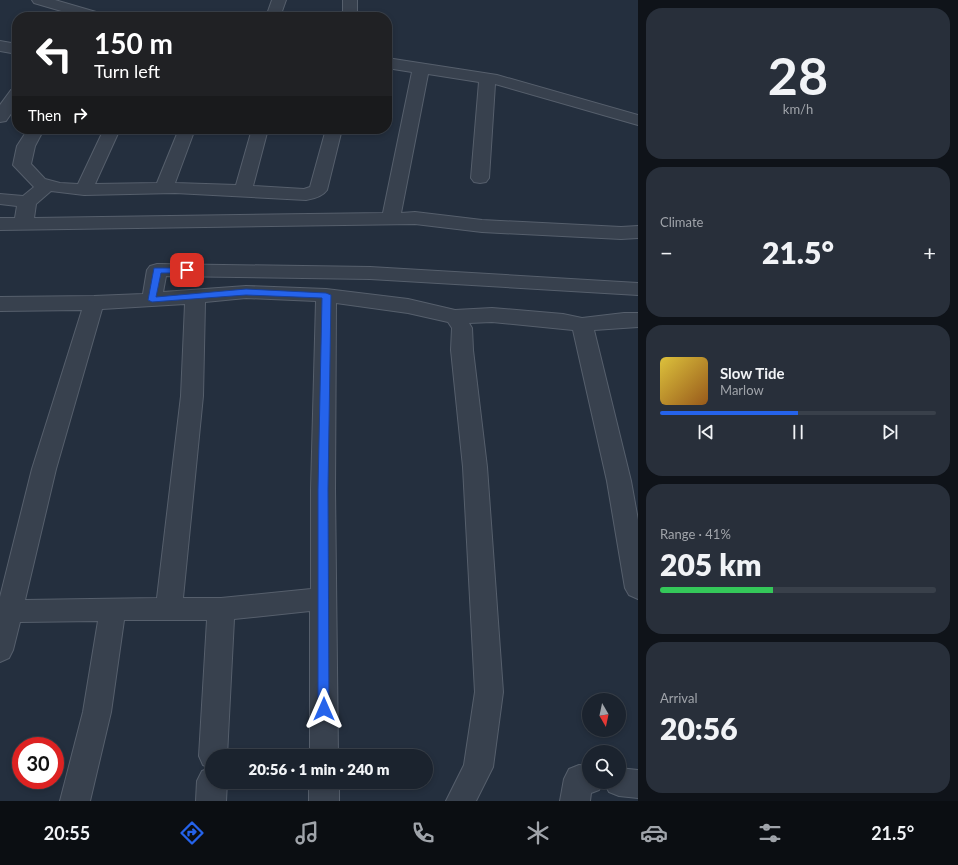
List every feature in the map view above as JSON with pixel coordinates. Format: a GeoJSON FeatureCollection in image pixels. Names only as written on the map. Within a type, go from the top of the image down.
{"type":"FeatureCollection","features":[{"type":"Feature","properties":{"kind":"street"},"geometry":{"type":"LineString","coordinates":[[39,0],[81,6],[90,12]]}},
{"type":"Feature","properties":{"kind":"street"},"geometry":{"type":"LineString","coordinates":[[274,12],[278,0]]}},
{"type":"Feature","properties":{"kind":"street"},"geometry":{"type":"LineString","coordinates":[[350,0],[350,12]]}},
{"type":"Feature","properties":{"kind":"street"},"geometry":{"type":"LineString","coordinates":[[0,46],[12,48]]}},
{"type":"Feature","properties":{"kind":"street"},"geometry":{"type":"LineString","coordinates":[[392,64],[497,80],[638,120]]}},
{"type":"Feature","properties":{"kind":"street"},"geometry":{"type":"LineString","coordinates":[[391,218],[421,68]]}},
{"type":"Feature","properties":{"kind":"street"},"geometry":{"type":"LineString","coordinates":[[480,178],[487,78]]}},
{"type":"Feature","properties":{"kind":"street"},"geometry":{"type":"LineString","coordinates":[[0,117],[12,100]]}},
{"type":"Feature","properties":{"kind":"street"},"geometry":{"type":"LineString","coordinates":[[33,134],[26,146],[22,166],[39,183],[60,188],[84,190],[164,189],[243,191],[306,196],[318,190],[333,134]]}},
{"type":"Feature","properties":{"kind":"street"},"geometry":{"type":"LineString","coordinates":[[84,190],[110,134]]}},
{"type":"Feature","properties":{"kind":"street"},"geometry":{"type":"LineString","coordinates":[[164,189],[185,134]]}},
{"type":"Feature","properties":{"kind":"street"},"geometry":{"type":"LineString","coordinates":[[243,191],[259,134]]}},
{"type":"Feature","properties":{"kind":"street"},"geometry":{"type":"LineString","coordinates":[[24,223],[27,202],[48,185]]}},
{"type":"Feature","properties":{"kind":"street"},"geometry":{"type":"LineString","coordinates":[[0,199],[27,202]]}},
{"type":"Feature","properties":{"kind":"street"},"geometry":{"type":"LineString","coordinates":[[0,224],[415,218],[482,226],[621,233],[638,232]]}},
{"type":"Feature","properties":{"kind":"street"},"geometry":{"type":"LineString","coordinates":[[152,300],[157,270],[370,273],[638,288]]}},
{"type":"Feature","properties":{"kind":"street"},"geometry":{"type":"LineString","coordinates":[[0,304],[94,303],[195,297],[246,292],[326,295],[408,306],[455,317],[492,315],[563,321],[582,325],[638,320]]}},
{"type":"Feature","properties":{"kind":"street"},"geometry":{"type":"LineString","coordinates":[[324,749],[323,489],[326,295]]}},
{"type":"Feature","properties":{"kind":"street"},"geometry":{"type":"LineString","coordinates":[[169,609],[192,396],[195,297]]}},
{"type":"Feature","properties":{"kind":"street"},"geometry":{"type":"LineString","coordinates":[[0,650],[5,612],[44,469],[94,303]]}},
{"type":"Feature","properties":{"kind":"street"},"geometry":{"type":"LineString","coordinates":[[455,317],[462,328],[462,350],[475,467],[489,692],[478,767],[461,801]]}},
{"type":"Feature","properties":{"kind":"street"},"geometry":{"type":"LineString","coordinates":[[582,325],[619,481],[638,588]]}},
{"type":"Feature","properties":{"kind":"street"},"geometry":{"type":"LineString","coordinates":[[5,612],[221,609],[323,599]]}},
{"type":"Feature","properties":{"kind":"street"},"geometry":{"type":"LineString","coordinates":[[213,749],[221,609]]}},
{"type":"Feature","properties":{"kind":"street"},"geometry":{"type":"LineString","coordinates":[[75,801],[97,712],[113,610]]}},
{"type":"Feature","properties":{"kind":"street"},"geometry":{"type":"LineString","coordinates":[[575,801],[579,779],[582,779]]}},
{"type":"Feature","properties":{"kind":"street"},"geometry":{"type":"LineString","coordinates":[[626,783],[638,784]]}},
{"type":"Feature","properties":{"kind":"street"},"geometry":{"type":"LineString","coordinates":[[211,801],[212,789]]}},
{"type":"Feature","properties":{"kind":"street"},"geometry":{"type":"LineString","coordinates":[[324,789],[324,801]]}},
{"type":"Feature","properties":{"kind":"route"},"geometry":{"type":"LineString","coordinates":[[187,270],[157,270],[152,300],[246,292],[326,295],[323,489],[324,709]]}}]}
